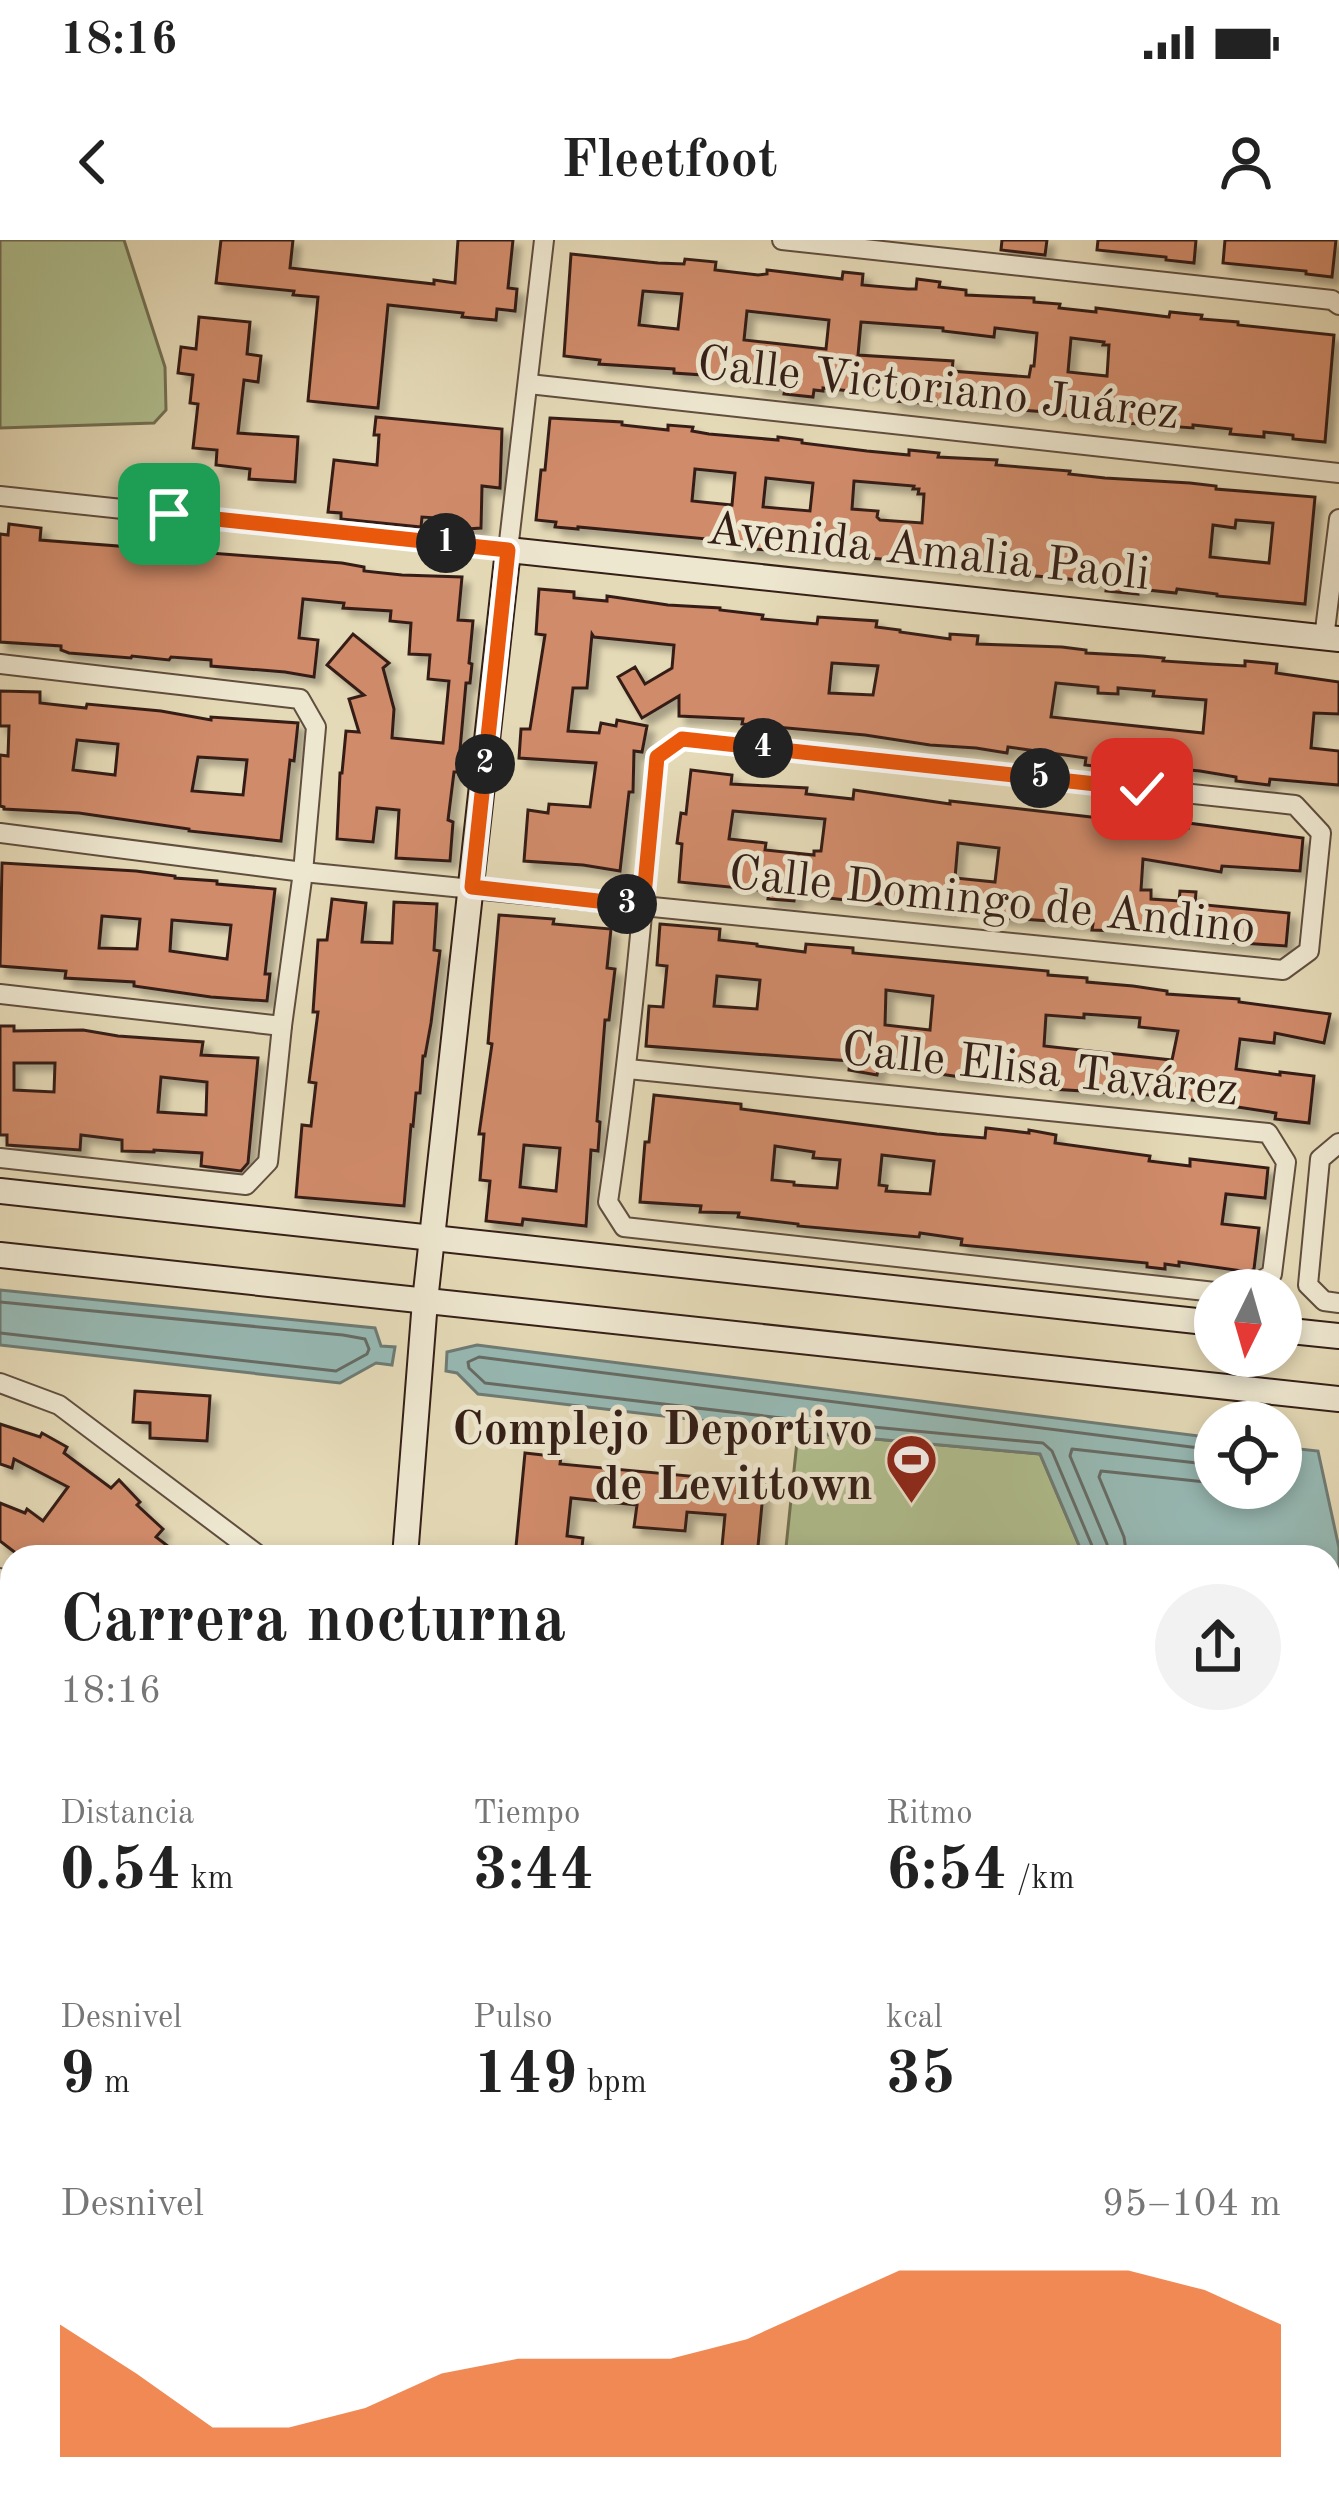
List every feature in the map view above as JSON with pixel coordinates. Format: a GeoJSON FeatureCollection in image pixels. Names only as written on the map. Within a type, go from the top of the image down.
{"type":"FeatureCollection","features":[{"type":"Feature","properties":{"kind":"street"},"geometry":{"type":"LineString","coordinates":[[406,1545],[425,1301],[544,240]]}},
{"type":"Feature","properties":{"kind":"street"},"geometry":{"type":"LineString","coordinates":[[782,240],[1332,300],[1339,305]]}},
{"type":"Feature","properties":{"kind":"street","name":"Calle Victoriano Juárez"},"geometry":{"type":"LineString","coordinates":[[529,384],[1339,473]]}},
{"type":"Feature","properties":{"kind":"street"},"geometry":{"type":"LineString","coordinates":[[0,496],[508,550]]}},
{"type":"Feature","properties":{"kind":"street"},"geometry":{"type":"LineString","coordinates":[[1332,638],[1339,518]]}},
{"type":"Feature","properties":{"kind":"street","name":"Avenida Amalia Paoli"},"geometry":{"type":"LineString","coordinates":[[508,550],[1332,638]]}},
{"type":"Feature","properties":{"kind":"street"},"geometry":{"type":"LineString","coordinates":[[0,664],[300,699],[316,727],[268,1162],[246,1185],[0,1158]]}},
{"type":"Feature","properties":{"kind":"street","name":"Calle Domingo de Andino"},"geometry":{"type":"LineString","coordinates":[[0,833],[303,872],[1282,970],[1310,951],[1322,832],[1295,806],[682,739],[657,757],[643,906]]}},
{"type":"Feature","properties":{"kind":"street"},"geometry":{"type":"LineString","coordinates":[[643,906],[628,1069],[608,1202],[624,1227],[1194,1290]]}},
{"type":"Feature","properties":{"kind":"street"},"geometry":{"type":"LineString","coordinates":[[0,994],[282,1026]]}},
{"type":"Feature","properties":{"kind":"street","name":"Calle Elisa Tavárez"},"geometry":{"type":"LineString","coordinates":[[628,1069],[1268,1133],[1286,1162],[1273,1269]]}},
{"type":"Feature","properties":{"kind":"street"},"geometry":{"type":"LineString","coordinates":[[1338,1143],[1320,1159],[1309,1285],[1324,1301],[1339,1303]]}},
{"type":"Feature","properties":{"kind":"street"},"geometry":{"type":"LineString","coordinates":[[0,1191],[1194,1321]]}},
{"type":"Feature","properties":{"kind":"street"},"geometry":{"type":"LineString","coordinates":[[0,1255],[1339,1400]]}},
{"type":"Feature","properties":{"kind":"street"},"geometry":{"type":"LineString","coordinates":[[1302,1332],[1339,1336]]}},
{"type":"Feature","properties":{"kind":"street"},"geometry":{"type":"LineString","coordinates":[[0,1383],[59,1405],[245,1545]]}},
{"type":"Feature","properties":{"kind":"green space"},"geometry":{"type":"Polygon","coordinates":[[[0,240],[124,240],[165,367],[166,410],[154,423],[0,428],[0,240]]]}},
{"type":"Feature","properties":{"kind":"green space","name":"Complejo Deportivo de Levittown"},"geometry":{"type":"Polygon","coordinates":[[[798,1432],[1040,1454],[1079,1545],[786,1545],[798,1432]]]}},
{"type":"Feature","properties":{"kind":"water"},"geometry":{"type":"Polygon","coordinates":[[[0,1290],[375,1328],[381,1346],[395,1347],[392,1365],[376,1363],[340,1383],[0,1345],[0,1290]]]}},
{"type":"Feature","properties":{"kind":"water"},"geometry":{"type":"Polygon","coordinates":[[[477,1345],[1194,1435],[1194,1509],[1302,1509],[1302,1449],[1318,1451],[1338,1545],[1079,1545],[1040,1454],[798,1432],[478,1394],[457,1373],[446,1371],[447,1352],[477,1345]]]}},
{"type":"Feature","properties":{"kind":"building"},"geometry":{"type":"Polygon","coordinates":[[[221,240],[293,240],[290,268],[434,284],[434,280],[455,283],[458,240],[513,240],[508,288],[517,289],[515,311],[497,309],[496,320],[388,305],[378,408],[308,401],[318,297],[216,283],[221,240]]]}},
{"type":"Feature","properties":{"kind":"building"},"geometry":{"type":"Polygon","coordinates":[[[1002,240],[1047,240],[1045,255],[1001,250],[1002,240]]]}},
{"type":"Feature","properties":{"kind":"building"},"geometry":{"type":"Polygon","coordinates":[[[1098,240],[1196,240],[1194,263],[1097,250],[1098,240]]]}},
{"type":"Feature","properties":{"kind":"building"},"geometry":{"type":"Polygon","coordinates":[[[1225,240],[1336,240],[1332,277],[1223,263],[1225,240]]]}},
{"type":"Feature","properties":{"kind":"building"},"geometry":{"type":"Polygon","coordinates":[[[571,254],[658,263],[716,262],[715,270],[758,275],[767,270],[842,279],[843,272],[863,274],[862,285],[908,289],[916,289],[917,279],[966,290],[966,295],[1034,298],[1034,302],[1060,304],[1059,308],[1169,317],[1170,312],[1202,315],[1201,319],[1238,325],[1334,335],[1325,442],[1264,432],[1264,437],[1230,434],[1231,429],[1193,425],[895,401],[895,396],[823,388],[814,390],[813,397],[784,394],[785,389],[757,386],[747,378],[599,364],[600,360],[564,356],[571,254]],[[643,291],[639,325],[678,329],[682,294],[643,291]],[[747,311],[744,340],[826,349],[829,320],[747,311]],[[861,322],[858,355],[953,361],[952,371],[1029,377],[1037,333],[995,328],[994,337],[861,322]],[[1071,338],[1068,372],[1107,376],[1109,345],[1071,338]]]}},
{"type":"Feature","properties":{"kind":"building"},"geometry":{"type":"Polygon","coordinates":[[[199,317],[250,322],[247,354],[261,356],[258,382],[244,380],[238,433],[298,437],[295,482],[249,479],[250,469],[216,465],[217,450],[193,448],[198,404],[190,403],[193,375],[178,373],[181,347],[196,349],[199,317]]]}},
{"type":"Feature","properties":{"kind":"building"},"geometry":{"type":"Polygon","coordinates":[[[376,417],[502,429],[500,488],[482,486],[481,528],[452,530],[452,519],[422,517],[421,527],[341,519],[341,513],[328,512],[334,460],[377,465],[376,417]]]}},
{"type":"Feature","properties":{"kind":"building"},"geometry":{"type":"Polygon","coordinates":[[[550,418],[668,430],[668,425],[693,427],[692,431],[709,434],[778,437],[909,455],[909,450],[939,453],[938,457],[997,460],[996,465],[1069,474],[1315,497],[1305,604],[1177,589],[1176,593],[1106,591],[1107,584],[1069,579],[991,575],[992,571],[881,559],[728,547],[729,541],[555,527],[556,522],[536,520],[541,470],[545,470],[550,418]],[[695,469],[692,501],[732,505],[735,473],[695,469]],[[766,478],[763,507],[810,511],[813,483],[766,478]],[[854,481],[852,509],[878,511],[880,520],[922,523],[924,494],[918,494],[914,486],[854,481]],[[1236,520],[1235,528],[1213,525],[1210,557],[1269,563],[1273,523],[1236,520]]]}},
{"type":"Feature","properties":{"kind":"building"},"geometry":{"type":"Polygon","coordinates":[[[9,524],[41,528],[40,540],[462,577],[458,620],[473,621],[472,664],[448,820],[453,822],[450,861],[396,858],[399,810],[377,808],[373,842],[337,839],[346,731],[359,732],[349,699],[364,695],[327,665],[353,634],[389,663],[383,668],[394,709],[392,738],[443,743],[449,681],[428,679],[430,655],[409,654],[411,623],[390,621],[391,611],[303,599],[299,638],[318,640],[314,677],[211,666],[211,660],[69,653],[61,646],[0,642],[0,534],[8,535],[9,524]]]}},
{"type":"Feature","properties":{"kind":"building"},"geometry":{"type":"Polygon","coordinates":[[[539,589],[574,592],[574,598],[607,601],[607,596],[720,608],[763,615],[762,619],[817,624],[818,617],[877,621],[876,627],[900,632],[950,639],[950,634],[978,636],[977,644],[1062,647],[1163,661],[1277,664],[1276,673],[1339,682],[1339,714],[1314,713],[1311,748],[1339,751],[1339,785],[1270,779],[1269,785],[1200,771],[1158,767],[1157,773],[1085,765],[1086,758],[1008,747],[1007,753],[742,724],[743,719],[679,716],[679,696],[642,718],[618,677],[635,667],[645,684],[672,668],[674,645],[592,634],[587,688],[573,688],[568,731],[599,733],[601,723],[616,726],[617,720],[647,726],[642,752],[634,751],[633,792],[629,792],[620,871],[524,861],[528,810],[548,813],[549,804],[590,807],[596,763],[519,758],[521,729],[530,729],[545,635],[536,634],[539,589]],[[832,663],[829,693],[873,695],[878,666],[832,663]],[[1056,683],[1051,717],[1203,733],[1206,700],[1118,688],[1118,694],[1098,693],[1098,687],[1056,683]]]}},
{"type":"Feature","properties":{"kind":"building"},"geometry":{"type":"Polygon","coordinates":[[[0,691],[40,692],[40,703],[86,708],[87,704],[211,720],[298,723],[281,841],[79,813],[4,809],[0,806],[0,755],[8,756],[9,726],[0,726],[0,691]],[[77,740],[73,770],[115,775],[118,744],[77,740]],[[198,757],[192,791],[243,795],[247,760],[198,757]]]}},
{"type":"Feature","properties":{"kind":"building"},"geometry":{"type":"Polygon","coordinates":[[[691,770],[732,775],[731,784],[807,788],[806,794],[853,799],[854,790],[950,804],[1188,828],[1188,823],[1303,838],[1300,871],[1222,866],[1221,872],[1143,859],[1141,890],[1151,890],[1151,899],[1179,901],[1180,891],[1196,892],[1195,904],[1289,913],[1286,946],[1092,930],[1093,924],[993,917],[994,912],[953,908],[952,912],[803,895],[795,895],[794,901],[768,899],[769,891],[679,882],[682,844],[677,843],[681,813],[686,814],[691,770]],[[733,811],[729,839],[766,843],[765,850],[814,855],[821,851],[825,819],[733,811]],[[958,843],[955,878],[995,882],[999,848],[958,843]]]}},
{"type":"Feature","properties":{"kind":"building"},"geometry":{"type":"Polygon","coordinates":[[[2,863],[136,871],[275,889],[265,974],[270,974],[267,1001],[134,986],[134,982],[65,978],[66,971],[0,966],[2,863]],[[102,916],[99,948],[137,949],[140,919],[102,916]],[[172,920],[170,951],[227,959],[231,925],[172,920]]]}},
{"type":"Feature","properties":{"kind":"building"},"geometry":{"type":"Polygon","coordinates":[[[332,899],[366,903],[362,942],[392,943],[394,902],[437,904],[434,950],[440,951],[420,1093],[416,1093],[411,1125],[404,1206],[296,1197],[302,1125],[311,1126],[316,1083],[309,1082],[318,1012],[313,1012],[318,940],[327,940],[332,899]]]}},
{"type":"Feature","properties":{"kind":"building"},"geometry":{"type":"Polygon","coordinates":[[[499,915],[611,929],[607,968],[615,969],[609,1020],[605,1020],[598,1151],[591,1150],[586,1226],[523,1219],[522,1225],[486,1221],[490,1181],[480,1180],[484,1134],[479,1134],[492,1044],[488,1043],[499,915]],[[524,1145],[520,1187],[556,1191],[560,1148],[524,1145]]]}},
{"type":"Feature","properties":{"kind":"building"},"geometry":{"type":"Polygon","coordinates":[[[660,924],[720,929],[719,940],[757,946],[805,952],[806,944],[853,948],[853,953],[1048,971],[1048,975],[1087,978],[1087,982],[1330,1014],[1324,1043],[1275,1033],[1274,1043],[1240,1039],[1236,1069],[1314,1076],[1309,1123],[1275,1119],[1276,1113],[1166,1096],[1051,1089],[1051,1082],[967,1078],[879,1065],[877,1075],[849,1070],[850,1061],[646,1046],[649,1006],[663,1007],[667,966],[657,965],[660,924]],[[717,976],[714,1006],[757,1009],[760,980],[717,976]],[[886,990],[885,1025],[930,1030],[933,996],[886,990]],[[1084,1014],[1084,1018],[1046,1015],[1044,1046],[1172,1060],[1178,1031],[1139,1027],[1140,1018],[1084,1014]]]}},
{"type":"Feature","properties":{"kind":"building"},"geometry":{"type":"Polygon","coordinates":[[[0,1026],[14,1026],[14,1031],[83,1030],[203,1042],[201,1055],[258,1058],[248,1163],[241,1171],[201,1166],[202,1153],[122,1151],[122,1140],[81,1135],[80,1150],[7,1145],[7,1135],[0,1135],[0,1026]],[[14,1063],[14,1090],[54,1092],[55,1063],[14,1063]],[[161,1077],[158,1112],[206,1115],[207,1082],[161,1077]]]}},
{"type":"Feature","properties":{"kind":"building"},"geometry":{"type":"Polygon","coordinates":[[[654,1095],[937,1134],[985,1138],[986,1128],[1029,1130],[1056,1135],[1055,1143],[1150,1156],[1149,1161],[1190,1166],[1190,1159],[1268,1168],[1265,1198],[1226,1194],[1222,1224],[1259,1228],[1254,1269],[1179,1262],[1179,1266],[1165,1264],[1165,1269],[1147,1267],[1147,1263],[961,1245],[962,1239],[920,1233],[919,1237],[798,1226],[738,1217],[739,1213],[700,1212],[701,1206],[640,1202],[645,1142],[649,1142],[654,1095]],[[775,1146],[772,1180],[837,1188],[840,1160],[813,1158],[814,1152],[775,1146]],[[882,1155],[879,1185],[887,1186],[886,1191],[930,1194],[934,1161],[882,1155]]]}},
{"type":"Feature","properties":{"kind":"building"},"geometry":{"type":"Polygon","coordinates":[[[135,1391],[210,1396],[207,1441],[150,1438],[150,1423],[133,1422],[135,1391]]]}},
{"type":"Feature","properties":{"kind":"building"},"geometry":{"type":"Polygon","coordinates":[[[0,1424],[40,1437],[42,1433],[67,1447],[64,1453],[111,1488],[119,1480],[163,1529],[156,1537],[166,1545],[5,1545],[0,1541],[0,1503],[25,1513],[27,1509],[43,1521],[68,1487],[14,1459],[12,1468],[0,1464],[0,1424]]]}},
{"type":"Feature","properties":{"kind":"building"},"geometry":{"type":"Polygon","coordinates":[[[525,1453],[561,1457],[560,1464],[764,1483],[758,1545],[722,1545],[725,1515],[687,1512],[685,1531],[634,1527],[637,1505],[571,1498],[567,1536],[583,1538],[582,1545],[516,1545],[525,1453]]]}},
{"type":"Feature","properties":{"kind":"place","name":"Complejo Deportivo de Levittown"},"geometry":{"type":"Point","coordinates":[912,1505]}},
{"type":"Feature","properties":{"kind":"route"},"geometry":{"type":"LineString","coordinates":[[169,514],[508,550],[472,887],[643,906],[657,757],[682,739],[1142,789]]}}]}
